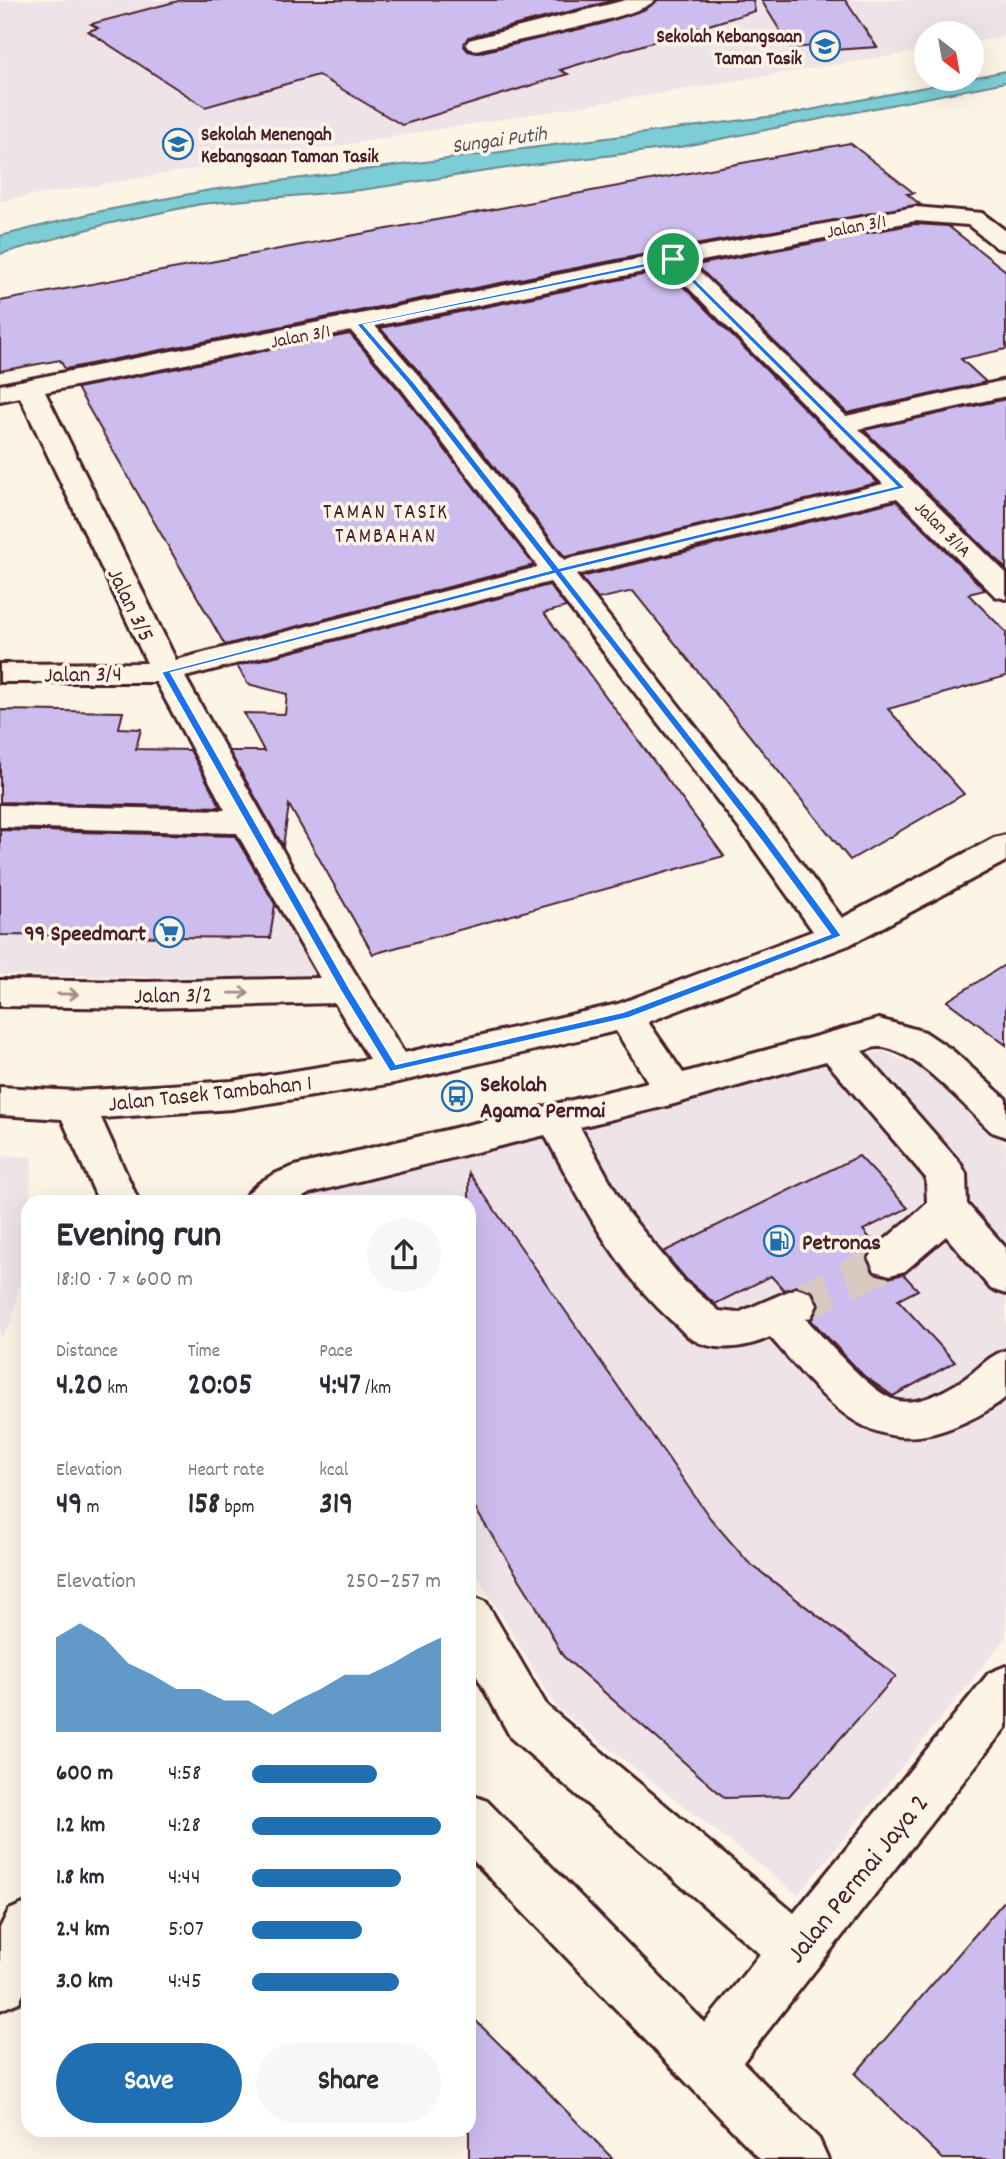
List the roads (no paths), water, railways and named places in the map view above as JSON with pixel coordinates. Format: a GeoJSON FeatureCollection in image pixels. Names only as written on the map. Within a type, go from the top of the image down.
{"type":"FeatureCollection","features":[{"type":"Feature","properties":{"kind":"street"},"geometry":{"type":"LineString","coordinates":[[476,44],[645,0]]}},
{"type":"Feature","properties":{"kind":"street","name":"Jalan 3/1"},"geometry":{"type":"LineString","coordinates":[[15,390],[359,324],[673,259],[915,214],[974,218],[1006,243]]}},
{"type":"Feature","properties":{"kind":"street","name":"Jalan 3/1A"},"geometry":{"type":"LineString","coordinates":[[673,259],[1006,590]]}},
{"type":"Feature","properties":{"kind":"street"},"geometry":{"type":"LineString","coordinates":[[359,324],[410,382],[760,832],[836,936]]}},
{"type":"Feature","properties":{"kind":"street"},"geometry":{"type":"LineString","coordinates":[[840,425],[1006,388]]}},
{"type":"Feature","properties":{"kind":"street","name":"Jalan 3/5"},"geometry":{"type":"LineString","coordinates":[[15,390],[166,672],[345,990],[394,1069]]}},
{"type":"Feature","properties":{"kind":"street","name":"Jalan 3/4"},"geometry":{"type":"LineString","coordinates":[[0,674],[166,672],[557,571],[902,488]]}},
{"type":"Feature","properties":{"kind":"street"},"geometry":{"type":"LineString","coordinates":[[0,816],[250,822]]}},
{"type":"Feature","properties":{"kind":"street","name":"Jalan Tasek Tambahan 1"},"geometry":{"type":"LineString","coordinates":[[0,1101],[76,1105],[232,1095],[394,1069],[625,1016],[836,936],[1006,846]]}},
{"type":"Feature","properties":{"kind":"street","name":"Jalan 3/2"},"geometry":{"type":"LineString","coordinates":[[0,993],[146,995],[345,990]]}},
{"type":"Feature","properties":{"kind":"street"},"geometry":{"type":"LineString","coordinates":[[625,1016],[674,1090]]}},
{"type":"Feature","properties":{"kind":"street"},"geometry":{"type":"LineString","coordinates":[[274,1195],[299,1180],[674,1090],[879,1033],[912,1042],[939,1060],[1006,1122]]}},
{"type":"Feature","properties":{"kind":"street"},"geometry":{"type":"LineString","coordinates":[[835,1046],[946,1174],[947,1208],[1006,1277]]}},
{"type":"Feature","properties":{"kind":"street"},"geometry":{"type":"LineString","coordinates":[[76,1105],[116,1195]]}},
{"type":"Feature","properties":{"kind":"street"},"geometry":{"type":"LineString","coordinates":[[556,1119],[613,1223],[669,1293],[708,1327],[741,1331],[785,1309],[841,1384],[886,1417],[917,1419],[946,1413],[996,1382],[1006,1368]]}},
{"type":"Feature","properties":{"kind":"street"},"geometry":{"type":"LineString","coordinates":[[890,1259],[923,1234],[947,1208]]}},
{"type":"Feature","properties":{"kind":"street"},"geometry":{"type":"LineString","coordinates":[[476,1629],[529,1722],[797,1951]]}},
{"type":"Feature","properties":{"kind":"street","name":"Jalan Permai Jaya 2"},"geometry":{"type":"LineString","coordinates":[[706,2064],[1006,1689]]}},
{"type":"Feature","properties":{"kind":"street"},"geometry":{"type":"LineString","coordinates":[[476,1826],[799,2159]]}},
{"type":"Feature","properties":{"kind":"street"},"geometry":{"type":"LineString","coordinates":[[0,1983],[21,1942]]}},
{"type":"Feature","properties":{"kind":"water"},"geometry":{"type":"Polygon","coordinates":[[[1006,71],[1006,82],[984,86],[984,75],[1006,71]]]}},
{"type":"Feature","properties":{"kind":"water"},"geometry":{"type":"Polygon","coordinates":[[[914,89],[961,91],[680,147],[514,167],[361,190],[201,204],[107,224],[0,254],[0,236],[97,212],[210,190],[790,114],[914,89]]]}},
{"type":"Feature","properties":{"kind":"tunnel"},"geometry":{"type":"LineString","coordinates":[[796,1305],[890,1259]]}},
{"type":"Feature","properties":{"kind":"place","name":"Sekolah Kebangsaan Taman Tasik"},"geometry":{"type":"Point","coordinates":[825,46]}},
{"type":"Feature","properties":{"kind":"place","name":"Sekolah Menengah Kebangsaan Taman Tasik"},"geometry":{"type":"Point","coordinates":[178,144]}},
{"type":"Feature","properties":{"kind":"place","name":"99 Speedmart"},"geometry":{"type":"Point","coordinates":[169,932]}},
{"type":"Feature","properties":{"kind":"place","name":"Sekolah Agama Permai"},"geometry":{"type":"Point","coordinates":[457,1096]}},
{"type":"Feature","properties":{"kind":"place","name":"Petronas"},"geometry":{"type":"Point","coordinates":[779,1241]}},
{"type":"Feature","properties":{"kind":"district","name":"TAMAN TASIK TAMBAHAN"},"geometry":{"type":"Point","coordinates":[386,523]}},
{"type":"Feature","properties":{"kind":"water label","name":"Sungai Putih"},"geometry":{"type":"Point","coordinates":[499,139]}}]}
